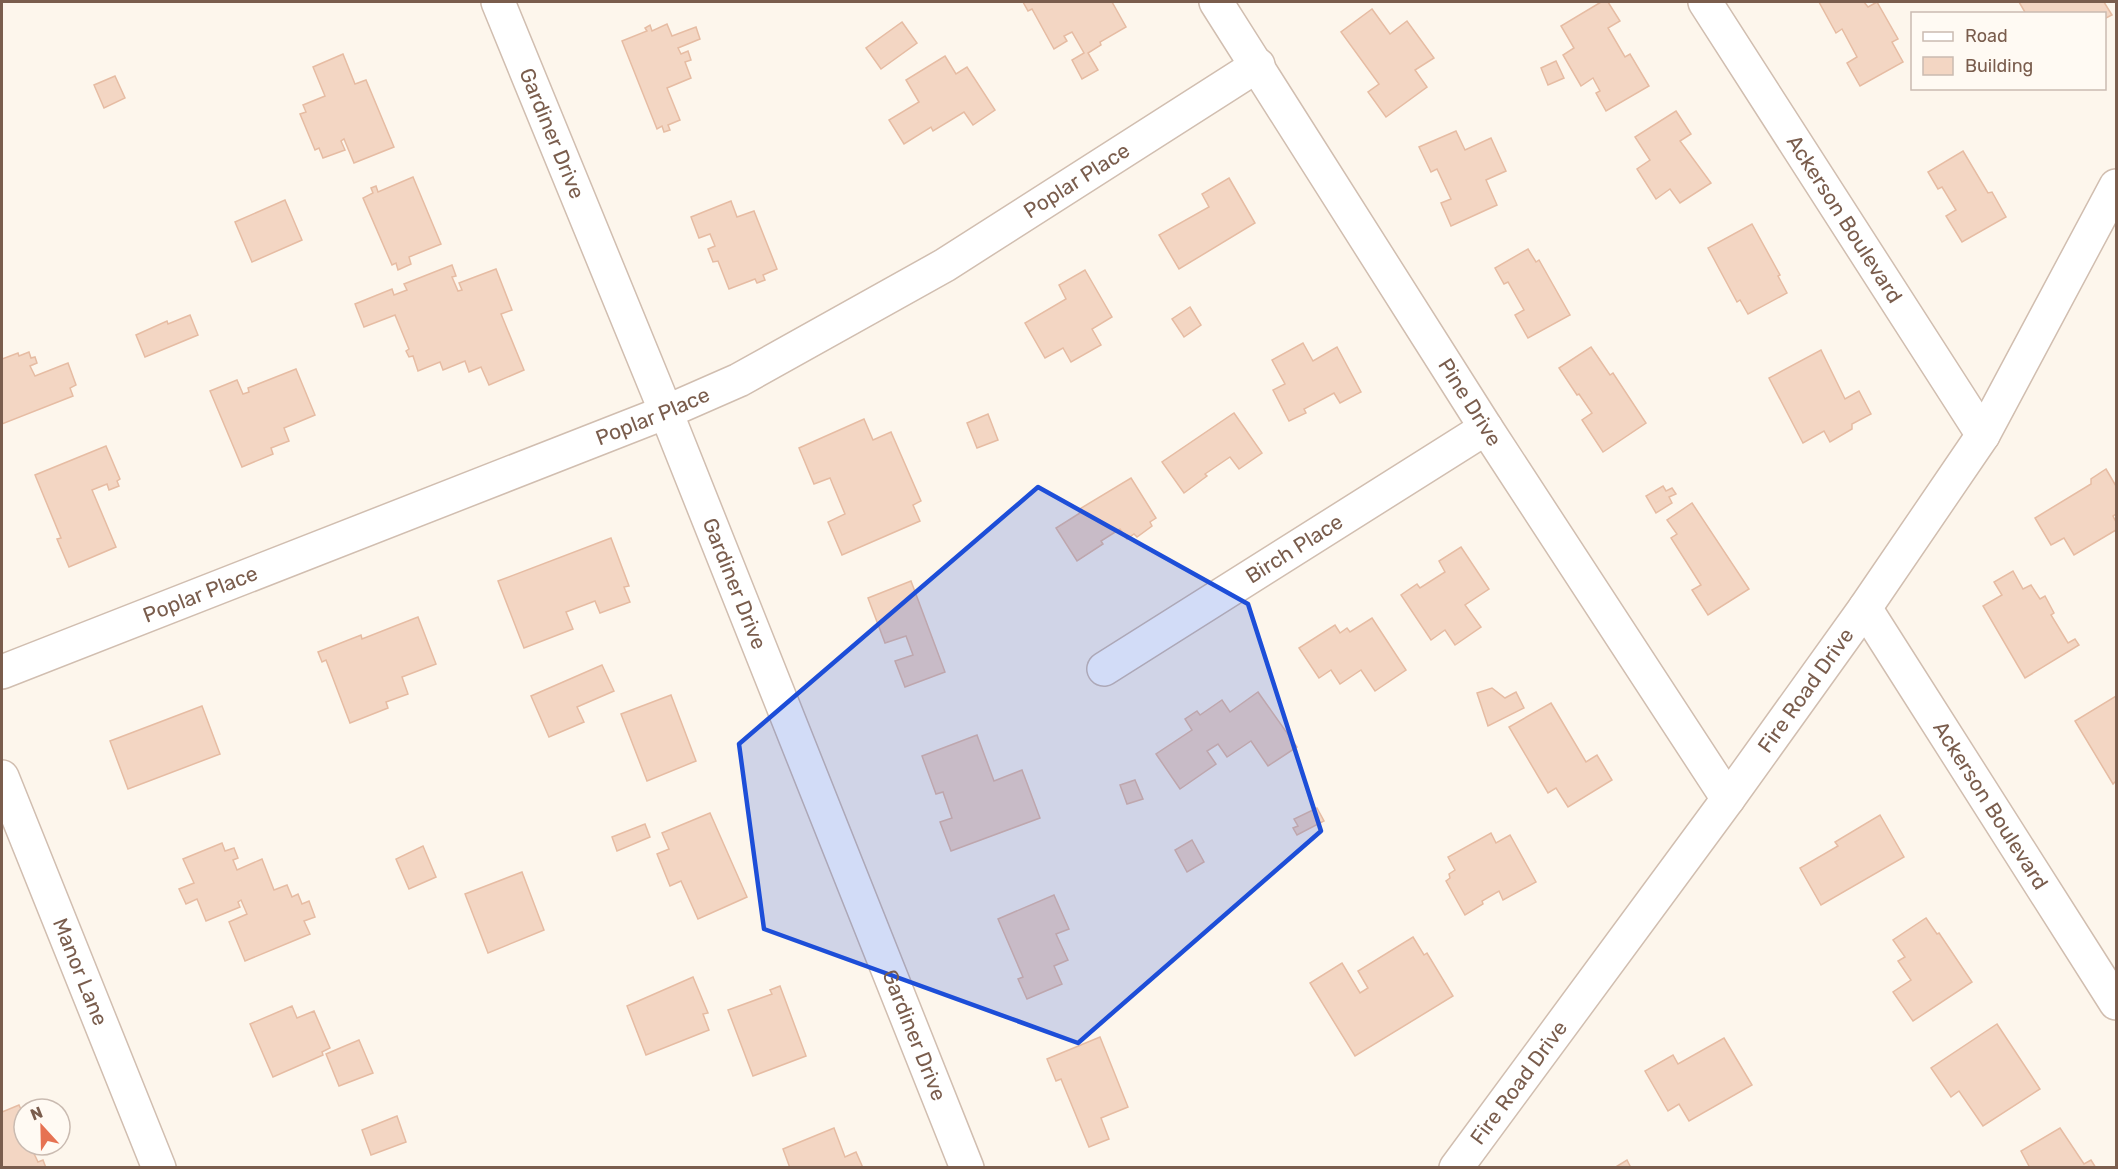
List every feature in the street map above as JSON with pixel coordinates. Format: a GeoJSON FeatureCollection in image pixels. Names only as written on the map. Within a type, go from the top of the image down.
{"type":"FeatureCollection","features":[{"type":"Feature","properties":{"kind":"street","name":"Gardiner Drive"},"geometry":{"type":"LineString","coordinates":[[498,2],[666,412],[967,1167]]}},
{"type":"Feature","properties":{"kind":"street","name":"Pine Drive"},"geometry":{"type":"LineString","coordinates":[[1216,2],[1258,65],[1486,429],[1728,799]]}},
{"type":"Feature","properties":{"kind":"street","name":"Ackerson Boulevard"},"geometry":{"type":"LineString","coordinates":[[1706,2],[1983,435]]}},
{"type":"Feature","properties":{"kind":"street","name":"Poplar Place"},"geometry":{"type":"LineString","coordinates":[[2,672],[666,412],[739,380],[945,266],[1258,65]]}},
{"type":"Feature","properties":{"kind":"street","name":"Fire Road Drive"},"geometry":{"type":"LineString","coordinates":[[1456,1167],[1728,799],[1983,435],[2116,186]]}},
{"type":"Feature","properties":{"kind":"street","name":"Birch Place"},"geometry":{"type":"LineString","coordinates":[[1104,669],[1486,429]]}},
{"type":"Feature","properties":{"kind":"street","name":"Ackerson Boulevard"},"geometry":{"type":"LineString","coordinates":[[1864,608],[2116,1003]]}},
{"type":"Feature","properties":{"kind":"street","name":"Manor Lane"},"geometry":{"type":"LineString","coordinates":[[2,777],[159,1167]]}},
{"type":"Feature","properties":{"kind":"highlighted area"},"geometry":{"type":"Polygon","coordinates":[[[1038,487],[1248,604],[1321,831],[1078,1043],[764,929],[739,744],[1038,487]]]}},
{"type":"Feature","properties":{"kind":"building"},"geometry":{"type":"Polygon","coordinates":[[[1023,2],[1112,2],[1126,27],[1100,42],[1101,45],[1088,53],[1098,70],[1082,79],[1072,60],[1084,53],[1072,32],[1064,36],[1067,41],[1054,49],[1032,9],[1028,11],[1023,2]]]}},
{"type":"Feature","properties":{"kind":"building"},"geometry":{"type":"Polygon","coordinates":[[[1601,2],[1608,2],[1620,21],[1608,28],[1625,57],[1630,54],[1649,86],[1606,111],[1596,93],[1600,91],[1593,78],[1581,86],[1563,55],[1574,48],[1561,26],[1601,2]]]}},
{"type":"Feature","properties":{"kind":"building"},"geometry":{"type":"Polygon","coordinates":[[[1819,2],[1864,2],[1868,7],[1877,2],[1898,39],[1892,42],[1903,62],[1860,86],[1847,63],[1857,57],[1842,29],[1836,33],[1819,2]]]}},
{"type":"Feature","properties":{"kind":"building"},"geometry":{"type":"Polygon","coordinates":[[[2019,2],[2104,2],[2112,15],[2106,18],[2106,12],[2025,12],[2019,2]]]}},
{"type":"Feature","properties":{"kind":"building"},"geometry":{"type":"Polygon","coordinates":[[[1372,9],[1390,34],[1407,21],[1434,58],[1415,70],[1427,87],[1386,117],[1368,92],[1379,84],[1341,32],[1372,9]]]}},
{"type":"Feature","properties":{"kind":"building"},"geometry":{"type":"Polygon","coordinates":[[[902,22],[917,43],[881,69],[866,48],[902,22]]]}},
{"type":"Feature","properties":{"kind":"building"},"geometry":{"type":"Polygon","coordinates":[[[667,24],[672,36],[696,27],[700,39],[678,48],[681,54],[688,51],[691,60],[685,62],[691,78],[667,88],[680,120],[668,125],[670,130],[664,132],[662,126],[657,129],[622,41],[647,31],[645,28],[650,25],[652,31],[667,24]]]}},
{"type":"Feature","properties":{"kind":"building"},"geometry":{"type":"Polygon","coordinates":[[[343,54],[355,84],[366,80],[394,147],[354,163],[344,139],[341,141],[345,150],[323,158],[319,148],[315,150],[300,114],[306,112],[303,105],[325,96],[313,67],[343,54]]]}},
{"type":"Feature","properties":{"kind":"building"},"geometry":{"type":"Polygon","coordinates":[[[945,56],[956,74],[967,67],[995,110],[973,125],[964,112],[933,131],[931,127],[904,144],[889,120],[919,102],[906,80],[945,56]]]}},
{"type":"Feature","properties":{"kind":"building"},"geometry":{"type":"Polygon","coordinates":[[[1556,61],[1564,78],[1548,85],[1541,68],[1556,61]]]}},
{"type":"Feature","properties":{"kind":"building"},"geometry":{"type":"Polygon","coordinates":[[[115,76],[125,98],[104,108],[94,85],[115,76]]]}},
{"type":"Feature","properties":{"kind":"building"},"geometry":{"type":"Polygon","coordinates":[[[1676,111],[1691,134],[1680,141],[1711,183],[1680,203],[1670,189],[1656,199],[1637,169],[1650,160],[1635,137],[1676,111]]]}},
{"type":"Feature","properties":{"kind":"building"},"geometry":{"type":"Polygon","coordinates":[[[1456,131],[1465,150],[1491,138],[1506,171],[1486,180],[1497,205],[1451,226],[1441,203],[1451,199],[1437,169],[1431,172],[1419,147],[1456,131]]]}},
{"type":"Feature","properties":{"kind":"building"},"geometry":{"type":"Polygon","coordinates":[[[1963,151],[1988,193],[1992,192],[2006,217],[1962,242],[1946,216],[1956,210],[1942,187],[1938,189],[1928,172],[1963,151]]]}},
{"type":"Feature","properties":{"kind":"building"},"geometry":{"type":"Polygon","coordinates":[[[413,177],[441,244],[409,257],[411,264],[398,270],[396,263],[392,265],[363,198],[373,193],[371,188],[376,186],[378,192],[413,177]]]}},
{"type":"Feature","properties":{"kind":"building"},"geometry":{"type":"Polygon","coordinates":[[[1229,178],[1255,223],[1179,269],[1159,235],[1209,207],[1202,194],[1229,178]]]}},
{"type":"Feature","properties":{"kind":"building"},"geometry":{"type":"Polygon","coordinates":[[[285,200],[302,240],[252,262],[235,222],[285,200]]]}},
{"type":"Feature","properties":{"kind":"building"},"geometry":{"type":"Polygon","coordinates":[[[731,201],[737,217],[754,211],[777,269],[763,275],[765,280],[757,283],[755,279],[729,289],[718,261],[713,262],[708,249],[715,246],[710,234],[699,238],[691,217],[731,201]]]}},
{"type":"Feature","properties":{"kind":"building"},"geometry":{"type":"Polygon","coordinates":[[[1752,224],[1780,275],[1778,276],[1787,293],[1748,314],[1740,300],[1737,302],[1708,248],[1752,224]]]}},
{"type":"Feature","properties":{"kind":"building"},"geometry":{"type":"Polygon","coordinates":[[[1528,249],[1536,262],[1539,260],[1570,315],[1528,338],[1515,315],[1524,310],[1508,282],[1504,284],[1495,268],[1528,249]]]}},
{"type":"Feature","properties":{"kind":"building"},"geometry":{"type":"Polygon","coordinates":[[[452,265],[456,276],[452,277],[458,291],[462,290],[459,283],[496,269],[512,310],[501,314],[524,370],[489,385],[481,367],[469,372],[465,361],[443,370],[440,362],[418,371],[413,356],[409,357],[406,351],[409,349],[395,315],[364,327],[355,304],[392,289],[394,295],[407,290],[404,284],[452,265]]]}},
{"type":"Feature","properties":{"kind":"building"},"geometry":{"type":"Polygon","coordinates":[[[1085,270],[1112,317],[1092,329],[1101,345],[1071,362],[1063,348],[1045,358],[1025,323],[1066,299],[1059,285],[1085,270]]]}},
{"type":"Feature","properties":{"kind":"building"},"geometry":{"type":"Polygon","coordinates":[[[1190,307],[1201,325],[1184,337],[1172,319],[1190,307]]]}},
{"type":"Feature","properties":{"kind":"building"},"geometry":{"type":"Polygon","coordinates":[[[190,315],[198,335],[145,357],[136,335],[167,321],[168,324],[190,315]]]}},
{"type":"Feature","properties":{"kind":"building"},"geometry":{"type":"Polygon","coordinates":[[[1303,343],[1313,361],[1337,347],[1361,392],[1340,403],[1334,393],[1304,409],[1306,413],[1289,421],[1273,390],[1285,384],[1272,360],[1303,343]]]}},
{"type":"Feature","properties":{"kind":"building"},"geometry":{"type":"Polygon","coordinates":[[[1591,347],[1610,375],[1613,373],[1646,423],[1603,452],[1582,420],[1592,413],[1559,368],[1591,347]]]}},
{"type":"Feature","properties":{"kind":"building"},"geometry":{"type":"Polygon","coordinates":[[[1821,350],[1845,399],[1859,391],[1871,414],[1852,424],[1852,429],[1830,442],[1824,431],[1803,443],[1769,378],[1821,350]]]}},
{"type":"Feature","properties":{"kind":"building"},"geometry":{"type":"Polygon","coordinates":[[[29,352],[31,358],[35,357],[37,363],[30,366],[35,376],[68,363],[76,385],[70,388],[73,396],[2,424],[2,359],[29,352]]]}},
{"type":"Feature","properties":{"kind":"building"},"geometry":{"type":"Polygon","coordinates":[[[296,369],[315,415],[284,428],[289,441],[271,448],[273,454],[242,467],[210,391],[237,380],[243,394],[249,392],[248,388],[296,369]]]}},
{"type":"Feature","properties":{"kind":"building"},"geometry":{"type":"Polygon","coordinates":[[[1234,413],[1262,453],[1239,469],[1230,457],[1205,474],[1207,476],[1184,493],[1162,462],[1234,413]]]}},
{"type":"Feature","properties":{"kind":"building"},"geometry":{"type":"Polygon","coordinates":[[[988,414],[998,440],[977,448],[967,423],[988,414]]]}},
{"type":"Feature","properties":{"kind":"building"},"geometry":{"type":"Polygon","coordinates":[[[864,419],[873,440],[891,432],[921,501],[913,505],[920,521],[842,555],[828,522],[845,514],[830,478],[814,484],[799,448],[864,419]]]}},
{"type":"Feature","properties":{"kind":"building"},"geometry":{"type":"Polygon","coordinates":[[[106,446],[120,479],[117,481],[119,486],[109,490],[107,484],[92,490],[116,547],[69,567],[57,539],[61,538],[35,475],[106,446]]]}},
{"type":"Feature","properties":{"kind":"building"},"geometry":{"type":"Polygon","coordinates":[[[2106,469],[2116,486],[2116,514],[2113,516],[2116,530],[2074,555],[2064,538],[2051,545],[2035,518],[2091,484],[2091,479],[2106,469]]]}},
{"type":"Feature","properties":{"kind":"building"},"geometry":{"type":"Polygon","coordinates":[[[1131,478],[1156,518],[1150,522],[1152,526],[1137,537],[1134,534],[1127,539],[1120,529],[1101,541],[1103,544],[1077,561],[1056,528],[1080,513],[1078,510],[1131,478]]]}},
{"type":"Feature","properties":{"kind":"building"},"geometry":{"type":"Polygon","coordinates":[[[1663,486],[1666,491],[1672,488],[1676,494],[1669,497],[1672,503],[1656,513],[1646,496],[1663,486]]]}},
{"type":"Feature","properties":{"kind":"building"},"geometry":{"type":"Polygon","coordinates":[[[1692,503],[1749,589],[1708,615],[1692,590],[1701,585],[1671,538],[1677,534],[1667,520],[1692,503]]]}},
{"type":"Feature","properties":{"kind":"building"},"geometry":{"type":"Polygon","coordinates":[[[611,538],[629,586],[624,587],[630,602],[600,613],[595,601],[566,612],[573,629],[524,648],[498,581],[611,538]]]}},
{"type":"Feature","properties":{"kind":"building"},"geometry":{"type":"Polygon","coordinates":[[[1461,547],[1489,589],[1465,605],[1481,627],[1455,645],[1445,630],[1431,640],[1401,595],[1417,584],[1420,588],[1445,572],[1439,561],[1461,547]]]}},
{"type":"Feature","properties":{"kind":"building"},"geometry":{"type":"Polygon","coordinates":[[[2013,571],[2023,589],[2031,585],[2040,599],[2045,596],[2054,613],[2051,615],[2068,643],[2075,639],[2079,645],[2025,678],[1983,606],[2002,595],[1994,582],[2013,571]]]}},
{"type":"Feature","properties":{"kind":"building"},"geometry":{"type":"Polygon","coordinates":[[[911,581],[945,672],[905,687],[895,661],[913,655],[906,636],[885,643],[868,598],[911,581]]]}},
{"type":"Feature","properties":{"kind":"building"},"geometry":{"type":"Polygon","coordinates":[[[418,617],[436,664],[402,677],[408,694],[386,702],[388,708],[350,723],[326,660],[322,662],[318,652],[361,635],[362,639],[418,617]]]}},
{"type":"Feature","properties":{"kind":"building"},"geometry":{"type":"Polygon","coordinates":[[[1372,618],[1406,670],[1375,691],[1361,670],[1340,684],[1331,670],[1319,678],[1299,648],[1335,625],[1340,633],[1347,628],[1350,632],[1372,618]]]}},
{"type":"Feature","properties":{"kind":"building"},"geometry":{"type":"Polygon","coordinates":[[[602,665],[614,691],[577,707],[584,722],[549,737],[531,696],[602,665]]]}},
{"type":"Feature","properties":{"kind":"building"},"geometry":{"type":"Polygon","coordinates":[[[1492,688],[1505,698],[1516,692],[1524,708],[1488,726],[1477,693],[1492,688]]]}},
{"type":"Feature","properties":{"kind":"building"},"geometry":{"type":"Polygon","coordinates":[[[1258,692],[1297,747],[1268,766],[1251,741],[1227,757],[1218,744],[1207,751],[1216,764],[1180,789],[1156,754],[1192,730],[1185,719],[1197,711],[1200,715],[1222,700],[1230,712],[1258,692]]]}},
{"type":"Feature","properties":{"kind":"building"},"geometry":{"type":"Polygon","coordinates":[[[671,695],[696,761],[647,781],[621,714],[671,695]]]}},
{"type":"Feature","properties":{"kind":"building"},"geometry":{"type":"Polygon","coordinates":[[[2116,696],[2116,781],[2113,784],[2075,721],[2116,696]]]}},
{"type":"Feature","properties":{"kind":"building"},"geometry":{"type":"Polygon","coordinates":[[[1551,703],[1586,762],[1597,755],[1612,780],[1568,807],[1556,788],[1548,793],[1509,727],[1551,703]]]}},
{"type":"Feature","properties":{"kind":"building"},"geometry":{"type":"Polygon","coordinates":[[[202,706],[220,754],[128,789],[110,741],[202,706]]]}},
{"type":"Feature","properties":{"kind":"building"},"geometry":{"type":"Polygon","coordinates":[[[977,735],[994,781],[1022,770],[1040,818],[951,851],[940,822],[952,818],[943,792],[936,794],[922,756],[977,735]]]}},
{"type":"Feature","properties":{"kind":"building"},"geometry":{"type":"Polygon","coordinates":[[[1135,780],[1143,799],[1127,804],[1120,785],[1135,780]]]}},
{"type":"Feature","properties":{"kind":"building"},"geometry":{"type":"Polygon","coordinates":[[[1317,808],[1324,821],[1297,835],[1293,828],[1298,826],[1294,819],[1317,808]]]}},
{"type":"Feature","properties":{"kind":"building"},"geometry":{"type":"Polygon","coordinates":[[[710,813],[747,897],[698,919],[681,881],[670,886],[657,854],[669,849],[662,833],[710,813]]]}},
{"type":"Feature","properties":{"kind":"building"},"geometry":{"type":"Polygon","coordinates":[[[1880,815],[1904,857],[1821,905],[1800,868],[1838,846],[1835,842],[1880,815]]]}},
{"type":"Feature","properties":{"kind":"building"},"geometry":{"type":"Polygon","coordinates":[[[645,824],[650,837],[617,851],[612,837],[645,824]]]}},
{"type":"Feature","properties":{"kind":"building"},"geometry":{"type":"Polygon","coordinates":[[[1491,833],[1496,843],[1510,835],[1536,882],[1503,900],[1499,891],[1465,915],[1446,881],[1450,878],[1449,874],[1455,870],[1448,857],[1491,833]]]}},
{"type":"Feature","properties":{"kind":"building"},"geometry":{"type":"Polygon","coordinates":[[[1192,840],[1204,862],[1187,872],[1175,850],[1192,840]]]}},
{"type":"Feature","properties":{"kind":"building"},"geometry":{"type":"Polygon","coordinates":[[[222,843],[225,851],[234,848],[238,858],[233,860],[237,870],[262,859],[274,890],[287,885],[292,897],[298,894],[302,904],[309,901],[315,917],[304,921],[310,934],[245,961],[229,922],[247,914],[241,900],[238,902],[240,907],[206,921],[197,899],[186,904],[179,889],[194,883],[183,859],[222,843]]]}},
{"type":"Feature","properties":{"kind":"building"},"geometry":{"type":"Polygon","coordinates":[[[423,846],[436,877],[409,889],[396,859],[423,846]]]}},
{"type":"Feature","properties":{"kind":"building"},"geometry":{"type":"Polygon","coordinates":[[[522,872],[544,930],[488,953],[465,894],[522,872]]]}},
{"type":"Feature","properties":{"kind":"building"},"geometry":{"type":"Polygon","coordinates":[[[1054,895],[1069,929],[1056,934],[1068,960],[1054,966],[1062,984],[1027,999],[1018,979],[1023,977],[998,919],[1054,895]]]}},
{"type":"Feature","properties":{"kind":"building"},"geometry":{"type":"Polygon","coordinates":[[[1926,918],[1937,934],[1939,933],[1972,982],[1913,1021],[1893,992],[1911,980],[1898,961],[1905,957],[1893,940],[1926,918]]]}},
{"type":"Feature","properties":{"kind":"building"},"geometry":{"type":"Polygon","coordinates":[[[1413,937],[1424,955],[1427,953],[1453,996],[1355,1056],[1310,983],[1342,963],[1360,993],[1368,988],[1358,971],[1413,937]]]}},
{"type":"Feature","properties":{"kind":"building"},"geometry":{"type":"Polygon","coordinates":[[[693,977],[708,1013],[703,1014],[709,1030],[646,1055],[627,1006],[693,977]]]}},
{"type":"Feature","properties":{"kind":"building"},"geometry":{"type":"Polygon","coordinates":[[[780,986],[806,1056],[753,1076],[728,1010],[772,994],[770,990],[780,986]]]}},
{"type":"Feature","properties":{"kind":"building"},"geometry":{"type":"Polygon","coordinates":[[[292,1006],[297,1018],[314,1011],[330,1048],[322,1052],[323,1055],[273,1077],[250,1024],[292,1006]]]}},
{"type":"Feature","properties":{"kind":"building"},"geometry":{"type":"Polygon","coordinates":[[[1997,1024],[2040,1089],[1983,1126],[1959,1091],[1951,1097],[1931,1068],[1997,1024]]]}},
{"type":"Feature","properties":{"kind":"building"},"geometry":{"type":"Polygon","coordinates":[[[1100,1037],[1128,1107],[1101,1118],[1109,1139],[1089,1147],[1061,1079],[1056,1081],[1047,1059],[1100,1037]]]}},
{"type":"Feature","properties":{"kind":"building"},"geometry":{"type":"Polygon","coordinates":[[[1724,1038],[1752,1085],[1689,1121],[1679,1104],[1668,1111],[1645,1071],[1673,1055],[1678,1064],[1724,1038]]]}},
{"type":"Feature","properties":{"kind":"building"},"geometry":{"type":"Polygon","coordinates":[[[359,1040],[373,1073],[339,1086],[326,1054],[359,1040]]]}},
{"type":"Feature","properties":{"kind":"building"},"geometry":{"type":"Polygon","coordinates":[[[12,1108],[12,1157],[36,1157],[38,1162],[43,1160],[46,1168],[2,1168],[2,1112],[12,1108]]]}},
{"type":"Feature","properties":{"kind":"building"},"geometry":{"type":"Polygon","coordinates":[[[397,1116],[406,1142],[371,1155],[362,1130],[397,1116]]]}},
{"type":"Feature","properties":{"kind":"building"},"geometry":{"type":"Polygon","coordinates":[[[834,1128],[845,1157],[856,1152],[863,1168],[790,1168],[783,1149],[834,1128]]]}},
{"type":"Feature","properties":{"kind":"building"},"geometry":{"type":"Polygon","coordinates":[[[2060,1128],[2084,1164],[2091,1160],[2096,1168],[2030,1168],[2021,1151],[2060,1128]]]}},
{"type":"Feature","properties":{"kind":"building"},"geometry":{"type":"Polygon","coordinates":[[[1627,1160],[1631,1168],[1614,1168],[1627,1160]]]}}]}
